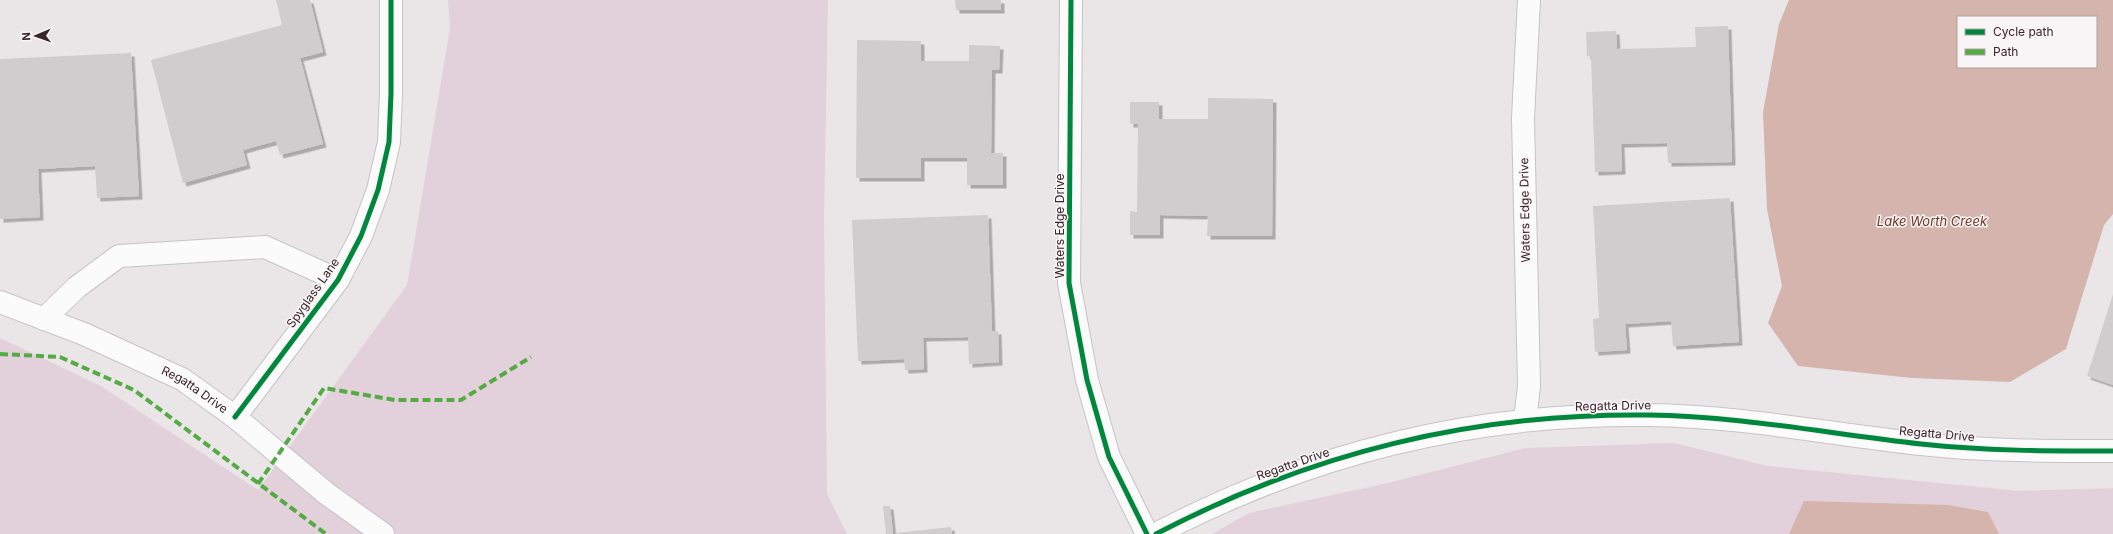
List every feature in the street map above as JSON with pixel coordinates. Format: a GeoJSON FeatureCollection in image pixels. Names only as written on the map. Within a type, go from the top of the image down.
{"type":"FeatureCollection","features":[{"type":"Feature","properties":{"kind":"street","name":"Spyglass Lane"},"geometry":{"type":"LineString","coordinates":[[235,417],[338,280],[363,230],[378,190],[389,142],[391,93],[391,0]]}},
{"type":"Feature","properties":{"kind":"street","name":"Waters Edge Drive"},"geometry":{"type":"LineString","coordinates":[[1071,0],[1069,283],[1087,380],[1109,457],[1147,534]]}},
{"type":"Feature","properties":{"kind":"street","name":"Waters Edge Drive"},"geometry":{"type":"LineString","coordinates":[[1525,420],[1529,386],[1523,118],[1529,0]]}},
{"type":"Feature","properties":{"kind":"street"},"geometry":{"type":"LineString","coordinates":[[44,319],[77,287],[119,256],[265,247],[338,280]]}},
{"type":"Feature","properties":{"kind":"street","name":"Regatta Drive"},"geometry":{"type":"LineString","coordinates":[[0,302],[84,334],[182,379],[235,417],[327,494],[383,534]]}},
{"type":"Feature","properties":{"kind":"street","name":"Regatta Drive"},"geometry":{"type":"LineString","coordinates":[[1156,534],[1196,513],[1272,480],[1362,451],[1453,430],[1525,420],[1567,417],[1656,416],[1747,421],[1929,445],[2020,451],[2113,451]]}},
{"type":"Feature","properties":{"kind":"shaded area"},"geometry":{"type":"Polygon","coordinates":[[[448,0],[828,0],[824,217],[827,494],[847,534],[0,534],[0,338],[101,386],[258,490],[407,285],[450,28],[448,0]]]}},
{"type":"Feature","properties":{"kind":"shaded area"},"geometry":{"type":"Polygon","coordinates":[[[1674,443],[1768,466],[2020,491],[2113,488],[2113,534],[1212,534],[1249,513],[1388,483],[1525,448],[1674,443]]]}},
{"type":"Feature","properties":{"kind":"water","name":"Lake Worth Creek"},"geometry":{"type":"Polygon","coordinates":[[[1789,0],[2113,0],[2113,214],[2104,225],[2066,349],[2010,382],[1912,378],[1798,366],[1768,323],[1782,286],[1767,209],[1763,112],[1779,24],[1789,0]]]}},
{"type":"Feature","properties":{"kind":"water"},"geometry":{"type":"Polygon","coordinates":[[[1804,501],[1948,505],[1988,512],[1999,534],[1789,534],[1804,501]]]}},
{"type":"Feature","properties":{"kind":"building"},"geometry":{"type":"Polygon","coordinates":[[[276,0],[310,0],[323,52],[300,58],[323,144],[280,155],[276,141],[243,150],[247,165],[183,183],[151,60],[282,25],[276,0]]]}},
{"type":"Feature","properties":{"kind":"building"},"geometry":{"type":"Polygon","coordinates":[[[955,0],[1001,0],[1001,10],[956,10],[955,0]]]}},
{"type":"Feature","properties":{"kind":"building"},"geometry":{"type":"Polygon","coordinates":[[[1728,26],[1732,162],[1668,163],[1667,143],[1621,144],[1622,171],[1595,172],[1591,56],[1587,56],[1586,32],[1616,31],[1617,49],[1696,47],[1695,27],[1728,26]]]}},
{"type":"Feature","properties":{"kind":"building"},"geometry":{"type":"Polygon","coordinates":[[[857,40],[921,41],[921,61],[969,61],[969,45],[1000,46],[999,70],[992,70],[991,153],[1003,153],[1003,185],[967,185],[967,158],[921,158],[921,178],[856,178],[857,40]]]}},
{"type":"Feature","properties":{"kind":"building"},"geometry":{"type":"Polygon","coordinates":[[[131,53],[139,196],[97,198],[95,166],[38,169],[40,217],[0,219],[0,59],[131,53]]]}},
{"type":"Feature","properties":{"kind":"building"},"geometry":{"type":"Polygon","coordinates":[[[1208,98],[1273,99],[1272,236],[1207,236],[1208,216],[1160,215],[1160,235],[1130,235],[1130,211],[1137,212],[1138,124],[1130,124],[1130,102],[1159,102],[1159,119],[1208,119],[1208,98]]]}},
{"type":"Feature","properties":{"kind":"building"},"geometry":{"type":"Polygon","coordinates":[[[1730,198],[1739,342],[1673,346],[1671,321],[1625,324],[1627,350],[1595,352],[1593,319],[1599,318],[1593,206],[1730,198]]]}},
{"type":"Feature","properties":{"kind":"building"},"geometry":{"type":"Polygon","coordinates":[[[988,215],[992,331],[998,331],[999,362],[969,364],[968,337],[923,338],[924,369],[905,370],[904,359],[858,361],[852,220],[988,215]]]}},
{"type":"Feature","properties":{"kind":"building"},"geometry":{"type":"Polygon","coordinates":[[[2113,294],[2113,385],[2087,376],[2113,294]]]}},
{"type":"Feature","properties":{"kind":"building"},"geometry":{"type":"Polygon","coordinates":[[[883,506],[890,506],[893,534],[886,534],[883,506]]]}},
{"type":"Feature","properties":{"kind":"building"},"geometry":{"type":"Polygon","coordinates":[[[951,527],[952,534],[896,534],[896,533],[951,527]]]}},
{"type":"Feature","properties":{"kind":"marked path"},"geometry":{"type":"LineString","coordinates":[[0,354],[60,357],[134,390],[326,534]]}},
{"type":"Feature","properties":{"kind":"marked path"},"geometry":{"type":"LineString","coordinates":[[258,484],[324,388],[395,400],[461,400],[531,357]]}},
{"type":"Feature","properties":{"kind":"cycle path"},"geometry":{"type":"LineString","coordinates":[[235,417],[338,280],[361,236],[378,190],[389,142],[391,93],[391,0]]}},
{"type":"Feature","properties":{"kind":"cycle path"},"geometry":{"type":"LineString","coordinates":[[1071,0],[1069,283],[1087,380],[1109,457],[1147,534]]}},
{"type":"Feature","properties":{"kind":"cycle path"},"geometry":{"type":"LineString","coordinates":[[1156,534],[1214,506],[1274,481],[1333,460],[1394,443],[1456,430],[1519,421],[1583,416],[1682,416],[1751,422],[1887,440],[1969,448],[2113,451]]}}]}
